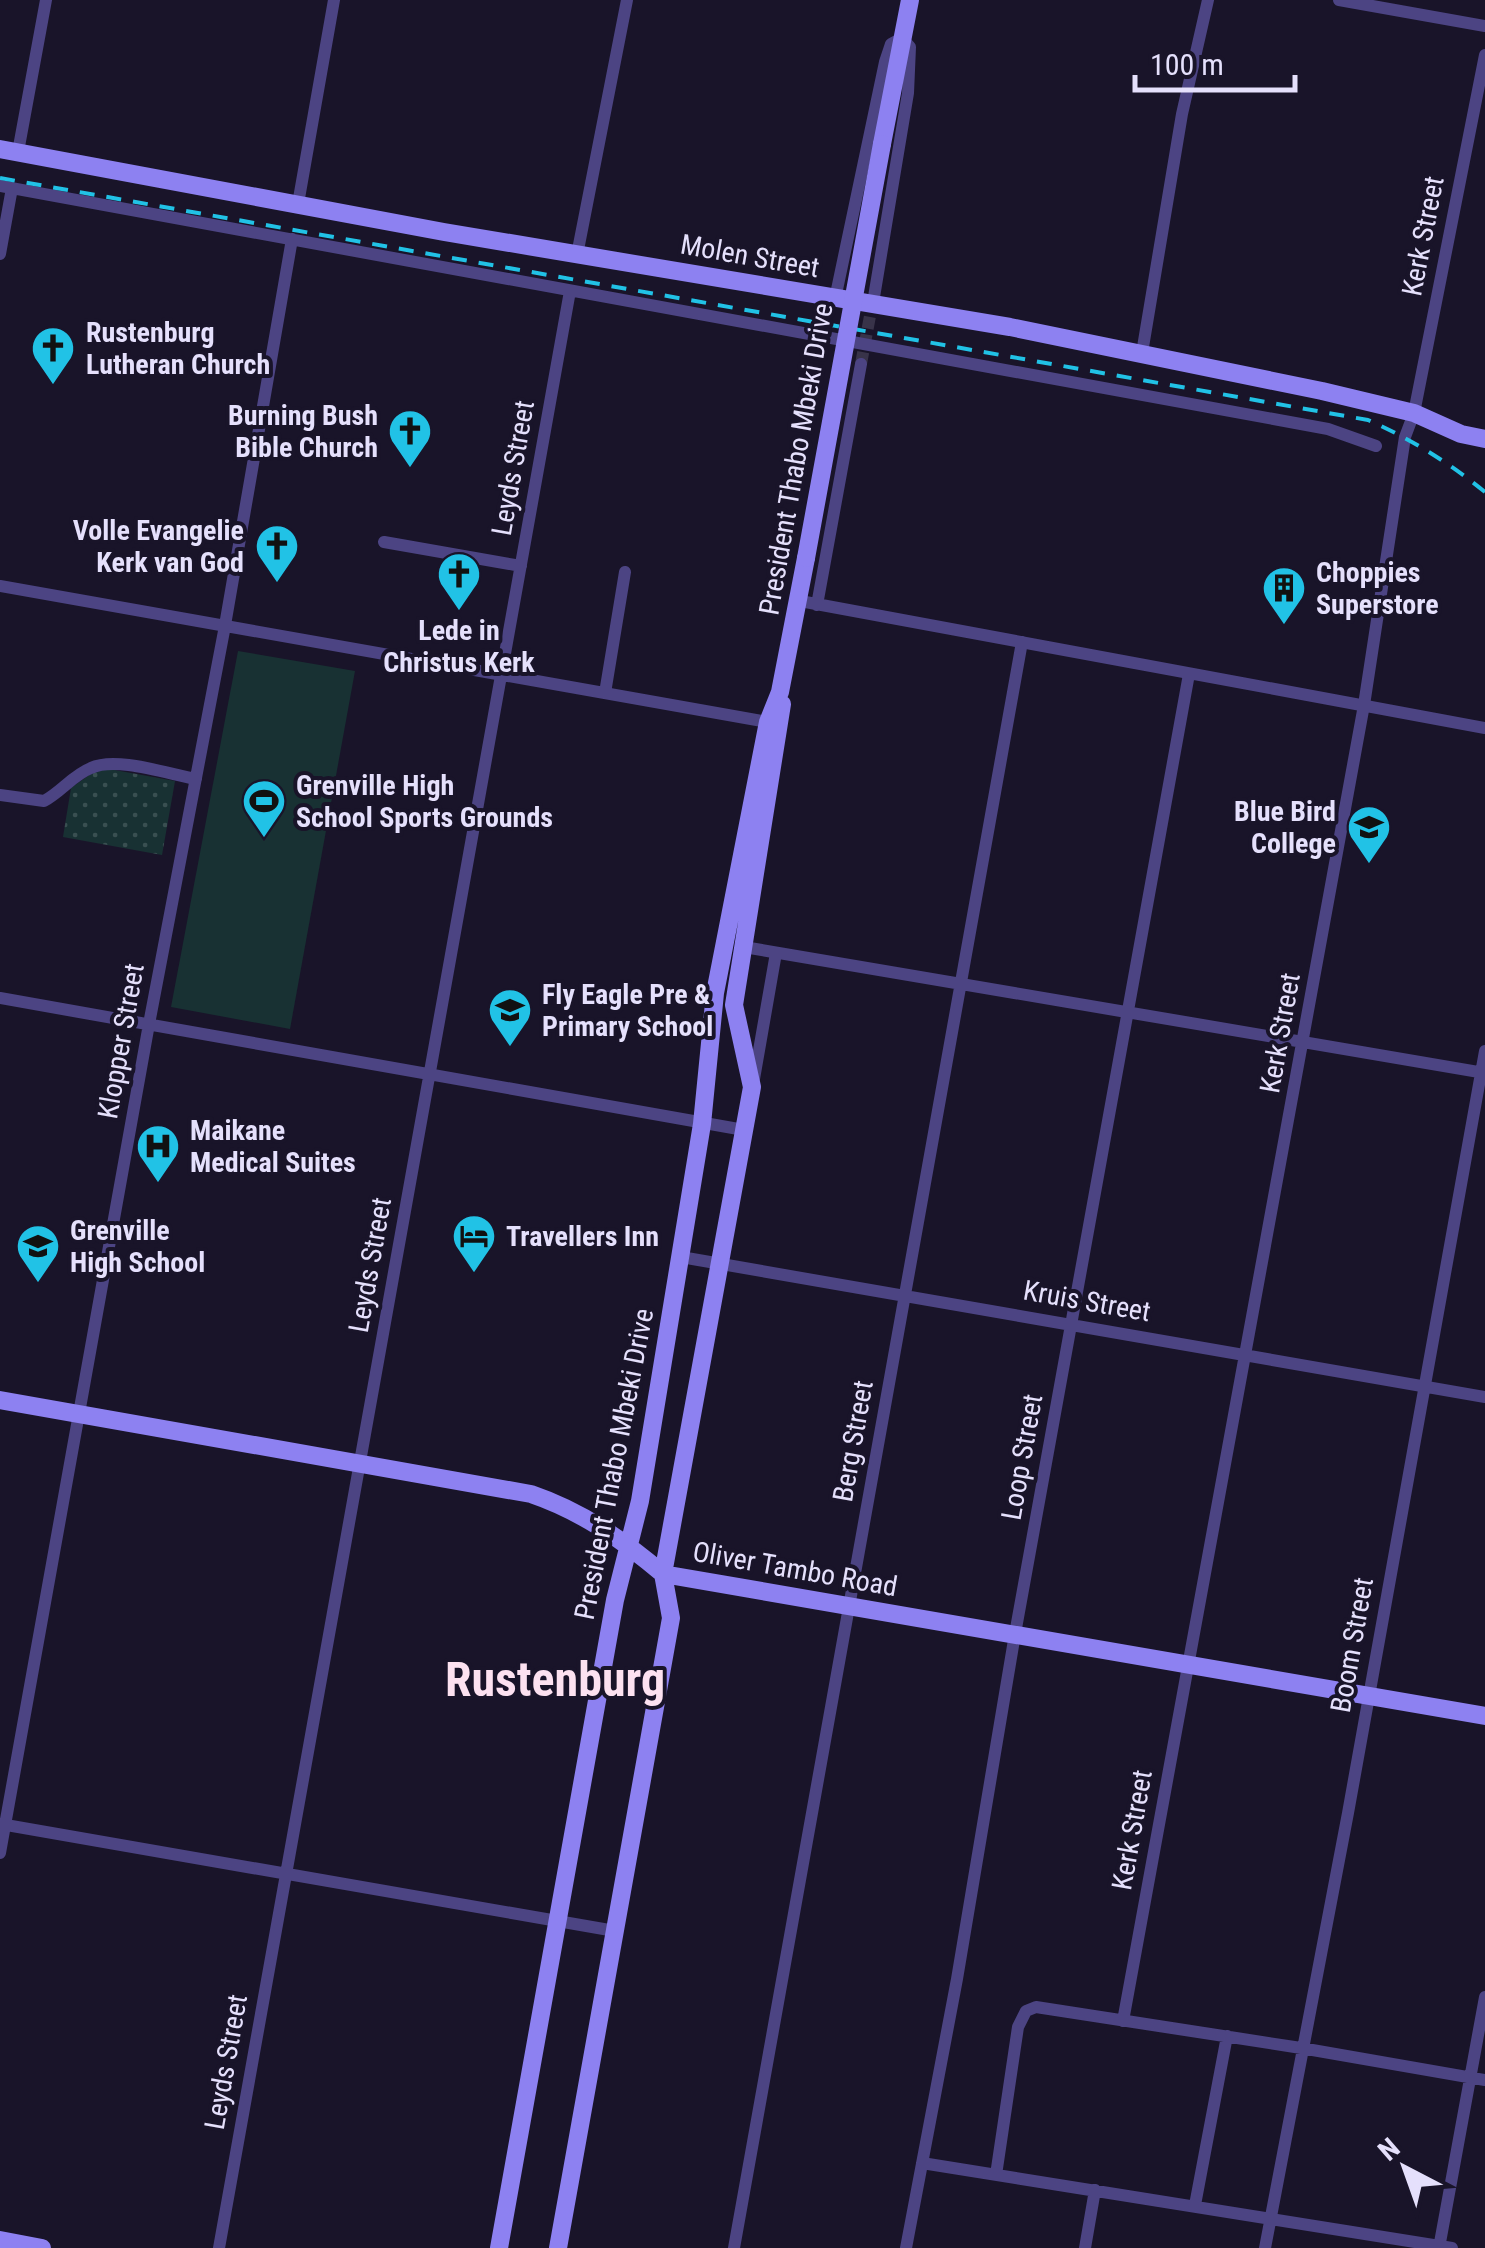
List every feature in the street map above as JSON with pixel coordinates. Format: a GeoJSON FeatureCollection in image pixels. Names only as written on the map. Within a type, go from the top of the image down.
{"type":"FeatureCollection","features":[{"type":"Feature","properties":{"kind":"street"},"geometry":{"type":"LineString","coordinates":[[9,150],[46,0]]}},
{"type":"Feature","properties":{"kind":"street"},"geometry":{"type":"LineString","coordinates":[[298,204],[334,0]]}},
{"type":"Feature","properties":{"kind":"street"},"geometry":{"type":"LineString","coordinates":[[577,256],[627,0]]}},
{"type":"Feature","properties":{"kind":"street","name":"President Thabo Mbeki Drive"},"geometry":{"type":"LineString","coordinates":[[498,2248],[614,1600],[631,1544],[681,1258],[702,1124],[715,993],[780,692],[808,603],[806,558],[910,0]]}},
{"type":"Feature","properties":{"kind":"street"},"geometry":{"type":"LineString","coordinates":[[1142,353],[1182,114],[1208,0]]}},
{"type":"Feature","properties":{"kind":"street"},"geometry":{"type":"LineString","coordinates":[[1339,0],[1485,26]]}},
{"type":"Feature","properties":{"kind":"street"},"geometry":{"type":"LineString","coordinates":[[835,299],[885,62],[892,44],[902,38],[910,47],[908,92],[874,297]]}},
{"type":"Feature","properties":{"kind":"street","name":"Kerk Street"},"geometry":{"type":"LineString","coordinates":[[1123,2021],[1364,705],[1405,436],[1414,413],[1485,55]]}},
{"type":"Feature","properties":{"kind":"street","name":"Molen Street"},"geometry":{"type":"LineString","coordinates":[[9,150],[577,256],[1010,327],[1414,413],[1462,434],[1485,439]]}},
{"type":"Feature","properties":{"kind":"street"},"geometry":{"type":"LineString","coordinates":[[0,254],[6,187],[1328,429],[1376,446]]}},
{"type":"Feature","properties":{"kind":"street","name":"Klopper Street"},"geometry":{"type":"LineString","coordinates":[[0,1853],[2,1825],[292,239]]}},
{"type":"Feature","properties":{"kind":"street","name":"Leyds Street"},"geometry":{"type":"LineString","coordinates":[[218,2248],[570,290]]}},
{"type":"Feature","properties":{"kind":"street"},"geometry":{"type":"LineString","coordinates":[[861,364],[808,603],[1485,728]]}},
{"type":"Feature","properties":{"kind":"street"},"geometry":{"type":"LineString","coordinates":[[384,542],[521,566]]}},
{"type":"Feature","properties":{"kind":"street"},"geometry":{"type":"LineString","coordinates":[[605,692],[625,572]]}},
{"type":"Feature","properties":{"kind":"street"},"geometry":{"type":"LineString","coordinates":[[0,586],[605,692],[773,728]]}},
{"type":"Feature","properties":{"kind":"street","name":"Berg Street"},"geometry":{"type":"LineString","coordinates":[[734,2248],[1022,642]]}},
{"type":"Feature","properties":{"kind":"street","name":"Loop Street"},"geometry":{"type":"LineString","coordinates":[[906,2248],[1188,674]]}},
{"type":"Feature","properties":{"kind":"street","name":"President Thabo Mbeki Drive"},"geometry":{"type":"LineString","coordinates":[[558,2248],[672,1618],[663,1574],[752,1087],[734,1005],[773,728]]}},
{"type":"Feature","properties":{"kind":"street"},"geometry":{"type":"LineString","coordinates":[[0,795],[44,801],[100,764],[196,779]]}},
{"type":"Feature","properties":{"kind":"street"},"geometry":{"type":"LineString","coordinates":[[744,947],[1483,1072]]}},
{"type":"Feature","properties":{"kind":"street"},"geometry":{"type":"LineString","coordinates":[[752,1087],[776,954]]}},
{"type":"Feature","properties":{"kind":"street"},"geometry":{"type":"LineString","coordinates":[[0,998],[744,1130]]}},
{"type":"Feature","properties":{"kind":"street","name":"Boom Street"},"geometry":{"type":"LineString","coordinates":[[1265,2248],[1485,1051]]}},
{"type":"Feature","properties":{"kind":"street","name":"Kruis Street"},"geometry":{"type":"LineString","coordinates":[[681,1258],[1485,1397]]}},
{"type":"Feature","properties":{"kind":"street","name":"Oliver Tambo Road"},"geometry":{"type":"LineString","coordinates":[[0,1400],[531,1494],[555,1502],[631,1544],[663,1574],[1485,1716]]}},
{"type":"Feature","properties":{"kind":"street"},"geometry":{"type":"LineString","coordinates":[[2,1825],[615,1931]]}},
{"type":"Feature","properties":{"kind":"street"},"geometry":{"type":"LineString","coordinates":[[922,2163],[1444,2247],[1478,2079],[1485,1998]]}},
{"type":"Feature","properties":{"kind":"street"},"geometry":{"type":"LineString","coordinates":[[996,2175],[1020,2019],[1036,2007],[1478,2079]]}},
{"type":"Feature","properties":{"kind":"street"},"geometry":{"type":"LineString","coordinates":[[1195,2204],[1226,2036]]}},
{"type":"Feature","properties":{"kind":"street"},"geometry":{"type":"LineString","coordinates":[[1085,2248],[1095,2190]]}},
{"type":"Feature","properties":{"kind":"street"},"geometry":{"type":"LineString","coordinates":[[0,2240],[42,2248]]}},
{"type":"Feature","properties":{"kind":"green space","name":"Grenville High School Sports Grounds"},"geometry":{"type":"Polygon","coordinates":[[[238,651],[355,671],[290,1029],[171,1007],[238,651]]]}},
{"type":"Feature","properties":{"kind":"green space"},"geometry":{"type":"Polygon","coordinates":[[[109,769],[175,781],[162,855],[63,837],[71,788],[95,771],[109,769]]]}},
{"type":"Feature","properties":{"kind":"tunnel"},"geometry":{"type":"LineString","coordinates":[[861,364],[873,300]]}},
{"type":"Feature","properties":{"kind":"railway"},"geometry":{"type":"LineString","coordinates":[[0,178],[1368,420],[1429,452],[1485,492]]}},
{"type":"Feature","properties":{"kind":"place","name":"Rustenburg Lutheran Church"},"geometry":{"type":"Point","coordinates":[53,386]}},
{"type":"Feature","properties":{"kind":"place","name":"Burning Bush Bible Church"},"geometry":{"type":"Point","coordinates":[410,469]}},
{"type":"Feature","properties":{"kind":"place","name":"Volle Evangelie Kerk van God"},"geometry":{"type":"Point","coordinates":[277,584]}},
{"type":"Feature","properties":{"kind":"place","name":"Lede in Christus Kerk"},"geometry":{"type":"Point","coordinates":[459,612]}},
{"type":"Feature","properties":{"kind":"place","name":"Choppies Superstore"},"geometry":{"type":"Point","coordinates":[1284,626]}},
{"type":"Feature","properties":{"kind":"place","name":"Grenville High School Sports Grounds"},"geometry":{"type":"Point","coordinates":[264,839]}},
{"type":"Feature","properties":{"kind":"place","name":"Blue Bird College"},"geometry":{"type":"Point","coordinates":[1369,865]}},
{"type":"Feature","properties":{"kind":"place","name":"Fly Eagle Pre & Primary School"},"geometry":{"type":"Point","coordinates":[510,1048]}},
{"type":"Feature","properties":{"kind":"place","name":"Maikane Medical Suites"},"geometry":{"type":"Point","coordinates":[158,1184]}},
{"type":"Feature","properties":{"kind":"place","name":"Travellers Inn"},"geometry":{"type":"Point","coordinates":[474,1274]}},
{"type":"Feature","properties":{"kind":"place","name":"Grenville High School"},"geometry":{"type":"Point","coordinates":[38,1284]}},
{"type":"Feature","properties":{"kind":"district","name":"Rustenburg"},"geometry":{"type":"Point","coordinates":[555,1679]}}]}
